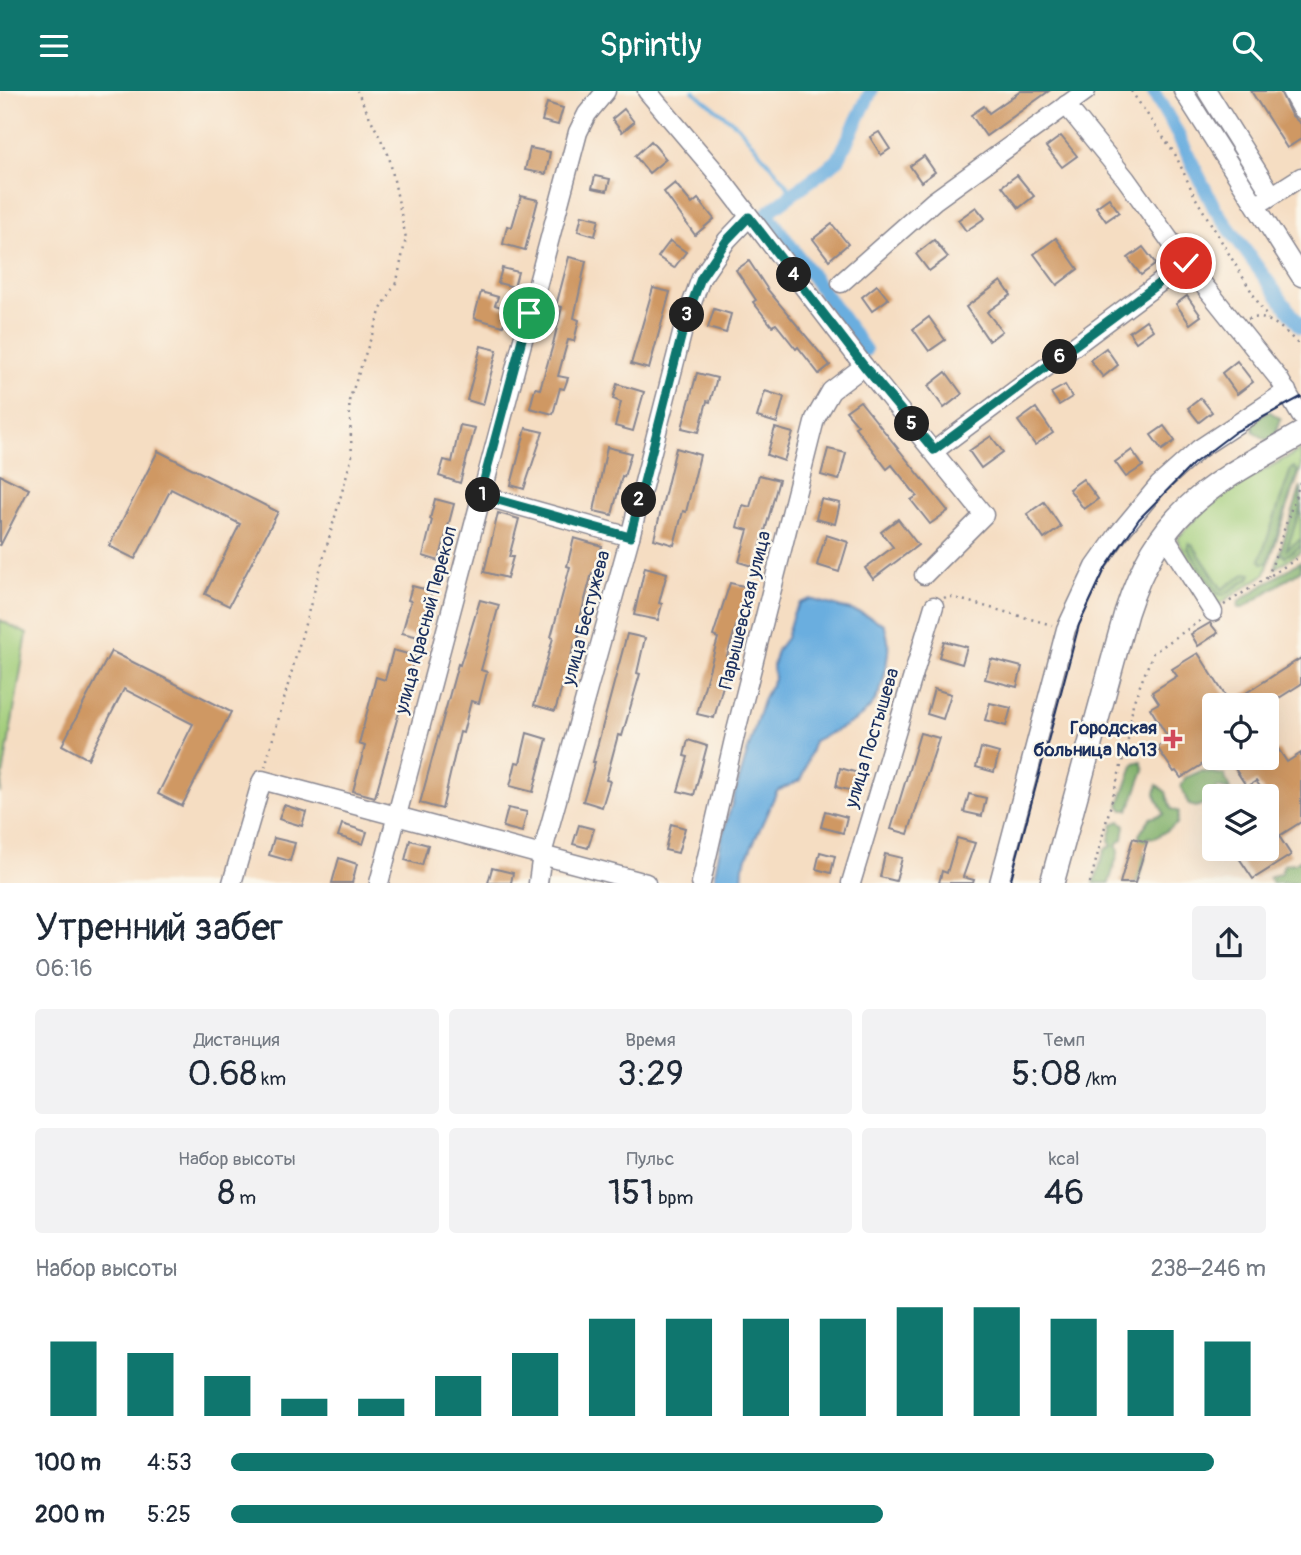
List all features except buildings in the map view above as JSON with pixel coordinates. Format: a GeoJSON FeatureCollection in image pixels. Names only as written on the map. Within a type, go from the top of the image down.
{"type":"FeatureCollection","features":[{"type":"Feature","properties":{"kind":"main road"},"geometry":{"type":"LineString","coordinates":[[1052,883],[1126,613],[1136,582],[1163,533],[1180,513],[1223,479],[1301,434]]}},
{"type":"Feature","properties":{"kind":"street","name":"улица Красный Перекоп"},"geometry":{"type":"LineString","coordinates":[[379,883],[578,132],[587,114],[606,91]]}},
{"type":"Feature","properties":{"kind":"street"},"geometry":{"type":"LineString","coordinates":[[647,91],[690,140],[864,366],[984,515],[923,575]]}},
{"type":"Feature","properties":{"kind":"street"},"geometry":{"type":"LineString","coordinates":[[841,283],[934,201],[1086,91]]}},
{"type":"Feature","properties":{"kind":"street"},"geometry":{"type":"LineString","coordinates":[[1183,91],[1301,278]]}},
{"type":"Feature","properties":{"kind":"street"},"geometry":{"type":"LineString","coordinates":[[1207,91],[1272,195]]}},
{"type":"Feature","properties":{"kind":"street"},"geometry":{"type":"LineString","coordinates":[[1291,91],[1301,109]]}},
{"type":"Feature","properties":{"kind":"street"},"geometry":{"type":"LineString","coordinates":[[1066,105],[1126,179],[1186,263],[1287,391],[1301,416]]}},
{"type":"Feature","properties":{"kind":"street"},"geometry":{"type":"LineString","coordinates":[[1256,206],[1301,177]]}},
{"type":"Feature","properties":{"kind":"street","name":"улица Бестужева"},"geometry":{"type":"LineString","coordinates":[[538,883],[542,854],[630,537],[685,322],[701,278],[727,240],[749,217]]}},
{"type":"Feature","properties":{"kind":"street"},"geometry":{"type":"LineString","coordinates":[[934,450],[1186,263]]}},
{"type":"Feature","properties":{"kind":"street","name":"Парышевская улица"},"geometry":{"type":"LineString","coordinates":[[701,883],[735,735],[815,419],[831,391],[864,366]]}},
{"type":"Feature","properties":{"kind":"street"},"geometry":{"type":"LineString","coordinates":[[999,883],[1066,628],[1095,567],[1159,485],[1199,449],[1287,391]]}},
{"type":"Feature","properties":{"kind":"street"},"geometry":{"type":"LineString","coordinates":[[480,495],[630,537]]}},
{"type":"Feature","properties":{"kind":"street"},"geometry":{"type":"LineString","coordinates":[[1163,533],[1213,612]]}},
{"type":"Feature","properties":{"kind":"street","name":"улица Постышева"},"geometry":{"type":"LineString","coordinates":[[851,883],[934,606]]}},
{"type":"Feature","properties":{"kind":"street"},"geometry":{"type":"LineString","coordinates":[[232,883],[262,780],[646,883]]}},
{"type":"Feature","properties":{"kind":"path"},"geometry":{"type":"LineString","coordinates":[[262,780],[352,456],[349,401],[381,309],[397,281],[406,238],[389,156],[357,91]]}},
{"type":"Feature","properties":{"kind":"path"},"geometry":{"type":"LineString","coordinates":[[1131,91],[1175,154],[1195,197],[1268,319],[1301,347]]}},
{"type":"Feature","properties":{"kind":"path"},"geometry":{"type":"LineString","coordinates":[[1235,323],[1253,317],[1268,319]]}},
{"type":"Feature","properties":{"kind":"path"},"geometry":{"type":"LineString","coordinates":[[1268,577],[1301,480]]}},
{"type":"Feature","properties":{"kind":"path"},"geometry":{"type":"LineString","coordinates":[[1090,883],[1129,736],[1133,702],[1153,653],[1301,556]]}},
{"type":"Feature","properties":{"kind":"path"},"geometry":{"type":"LineString","coordinates":[[934,606],[948,596],[1066,628]]}},
{"type":"Feature","properties":{"kind":"green space"},"geometry":{"type":"Polygon","coordinates":[[[1269,411],[1281,419],[1273,439],[1265,439],[1253,431],[1253,420],[1269,411]]]}},
{"type":"Feature","properties":{"kind":"green space"},"geometry":{"type":"Polygon","coordinates":[[[1301,450],[1301,468],[1265,574],[1216,606],[1177,539],[1219,499],[1250,478],[1301,450]]]}},
{"type":"Feature","properties":{"kind":"green space"},"geometry":{"type":"Polygon","coordinates":[[[1294,467],[1298,472],[1268,563],[1262,563],[1260,560],[1291,469],[1294,467]]]}},
{"type":"Feature","properties":{"kind":"green space"},"geometry":{"type":"Polygon","coordinates":[[[1301,486],[1301,507],[1287,549],[1301,539],[1301,546],[1285,557],[1280,552],[1301,486]]]}},
{"type":"Feature","properties":{"kind":"green space"},"geometry":{"type":"Polygon","coordinates":[[[1301,492],[1301,551],[1275,568],[1301,492]]]}},
{"type":"Feature","properties":{"kind":"green space"},"geometry":{"type":"Polygon","coordinates":[[[1189,543],[1222,589],[1246,573],[1251,574],[1249,579],[1224,595],[1218,594],[1188,549],[1189,543]]]}},
{"type":"Feature","properties":{"kind":"green space"},"geometry":{"type":"Polygon","coordinates":[[[1301,561],[1301,570],[1243,608],[1238,608],[1239,601],[1301,561]]]}},
{"type":"Feature","properties":{"kind":"green space"},"geometry":{"type":"Polygon","coordinates":[[[0,620],[27,634],[0,793],[0,620]]]}},
{"type":"Feature","properties":{"kind":"green space"},"geometry":{"type":"Polygon","coordinates":[[[1141,761],[1144,770],[1129,810],[1123,810],[1119,805],[1134,763],[1141,761]]]}},
{"type":"Feature","properties":{"kind":"green space"},"geometry":{"type":"Polygon","coordinates":[[[1201,771],[1224,775],[1228,784],[1202,784],[1202,805],[1196,807],[1189,805],[1181,787],[1185,778],[1201,771]]]}},
{"type":"Feature","properties":{"kind":"green space"},"geometry":{"type":"Polygon","coordinates":[[[1157,785],[1166,792],[1171,809],[1179,812],[1177,824],[1155,838],[1148,837],[1143,848],[1145,859],[1137,883],[1126,883],[1141,846],[1139,835],[1150,818],[1164,814],[1155,794],[1157,785]]]}},
{"type":"Feature","properties":{"kind":"green space"},"geometry":{"type":"Polygon","coordinates":[[[1120,821],[1125,825],[1123,839],[1116,845],[1119,850],[1109,883],[1094,883],[1105,849],[1112,846],[1109,840],[1113,824],[1120,821]]]}},
{"type":"Feature","properties":{"kind":"green space"},"geometry":{"type":"Polygon","coordinates":[[[1301,859],[1301,883],[1272,883],[1269,878],[1281,873],[1284,864],[1296,863],[1301,859]]]}},
{"type":"Feature","properties":{"kind":"water"},"geometry":{"type":"Polygon","coordinates":[[[810,599],[861,613],[884,624],[888,650],[883,683],[871,707],[862,715],[814,741],[801,780],[777,791],[743,866],[742,883],[715,883],[722,837],[763,700],[774,679],[773,666],[777,650],[786,638],[793,614],[800,603],[810,599]]]}},
{"type":"Feature","properties":{"kind":"waterway"},"geometry":{"type":"LineString","coordinates":[[693,91],[738,126],[786,183],[790,193]]}},
{"type":"Feature","properties":{"kind":"waterway"},"geometry":{"type":"LineString","coordinates":[[865,350],[767,213],[838,160],[871,91]]}},
{"type":"Feature","properties":{"kind":"waterway"},"geometry":{"type":"LineString","coordinates":[[1153,91],[1215,209],[1301,327]]}},
{"type":"Feature","properties":{"kind":"tram line"},"geometry":{"type":"LineString","coordinates":[[1010,883],[1079,625],[1106,567],[1139,519],[1193,464],[1235,432],[1301,397]]}},
{"type":"Feature","properties":{"kind":"place","name":"Городская больница №13"},"geometry":{"type":"Point","coordinates":[1173,739]}},
{"type":"Feature","properties":{"kind":"route"},"geometry":{"type":"LineString","coordinates":[[529,313],[480,495],[630,537],[685,322],[701,278],[727,240],[749,217],[864,366],[934,450],[1186,263]]}}]}
